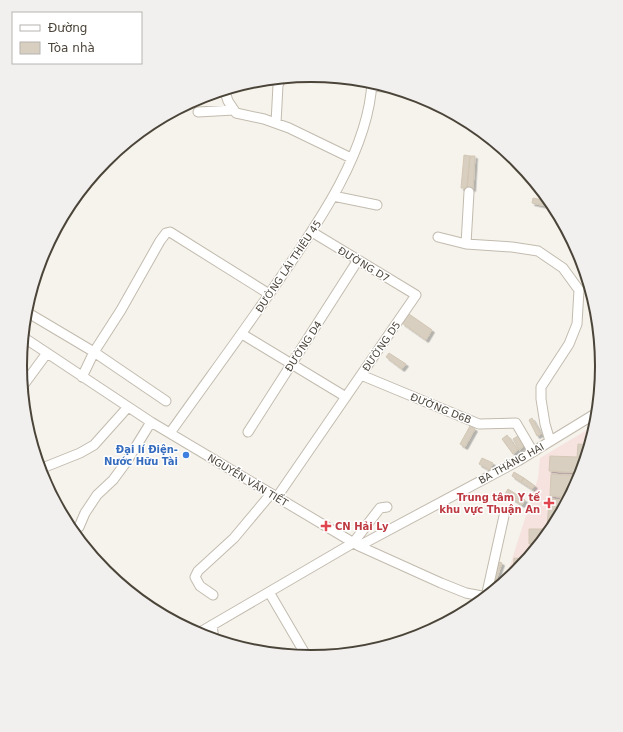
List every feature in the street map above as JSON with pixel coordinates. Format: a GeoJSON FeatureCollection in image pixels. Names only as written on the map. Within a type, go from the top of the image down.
{"type":"FeatureCollection","features":[{"type":"Feature","properties":{"kind":"street"},"geometry":{"type":"LineString","coordinates":[[276,123],[279,84]]}},
{"type":"Feature","properties":{"kind":"street","name":"ĐƯỜNG LÁI THIÊU 45"},"geometry":{"type":"LineString","coordinates":[[170,433],[242,334],[312,232],[334,196],[364,124],[371,88]]}},
{"type":"Feature","properties":{"kind":"street"},"geometry":{"type":"LineString","coordinates":[[226,95],[236,113],[276,123],[309,137],[351,158]]}},
{"type":"Feature","properties":{"kind":"street"},"geometry":{"type":"LineString","coordinates":[[198,112],[234,110]]}},
{"type":"Feature","properties":{"kind":"street"},"geometry":{"type":"LineString","coordinates":[[466,244],[469,192]]}},
{"type":"Feature","properties":{"kind":"street"},"geometry":{"type":"LineString","coordinates":[[334,196],[377,205]]}},
{"type":"Feature","properties":{"kind":"street"},"geometry":{"type":"LineString","coordinates":[[82,376],[94,352],[121,310],[166,233],[170,232],[269,294]]}},
{"type":"Feature","properties":{"kind":"street","name":"ĐƯỜNG D7"},"geometry":{"type":"LineString","coordinates":[[312,232],[416,295]]}},
{"type":"Feature","properties":{"kind":"street"},"geometry":{"type":"LineString","coordinates":[[438,237],[466,244],[512,247],[538,251],[563,268],[579,290],[577,324],[569,344],[542,388],[542,405],[550,441]]}},
{"type":"Feature","properties":{"kind":"street","name":"ĐƯỜNG D4"},"geometry":{"type":"LineString","coordinates":[[248,432],[358,260]]}},
{"type":"Feature","properties":{"kind":"street","name":"ĐƯỜNG D5"},"geometry":{"type":"LineString","coordinates":[[213,595],[198,582],[195,577],[198,571],[234,538],[274,496],[346,397],[416,295]]}},
{"type":"Feature","properties":{"kind":"street"},"geometry":{"type":"LineString","coordinates":[[31,313],[94,352],[166,401]]}},
{"type":"Feature","properties":{"kind":"street"},"geometry":{"type":"LineString","coordinates":[[242,334],[346,397]]}},
{"type":"Feature","properties":{"kind":"street","name":"NGUYỄN VĂN TIẾT"},"geometry":{"type":"LineString","coordinates":[[28,341],[151,422],[356,544],[441,583],[466,593],[480,596]]}},
{"type":"Feature","properties":{"kind":"street"},"geometry":{"type":"LineString","coordinates":[[28,379],[47,353]]}},
{"type":"Feature","properties":{"kind":"street","name":"ĐƯỜNG D6B"},"geometry":{"type":"LineString","coordinates":[[361,375],[479,424],[516,423],[533,452]]}},
{"type":"Feature","properties":{"kind":"street"},"geometry":{"type":"LineString","coordinates":[[46,467],[80,453],[94,445],[128,407]]}},
{"type":"Feature","properties":{"kind":"street","name":"BA THÁNG HAI"},"geometry":{"type":"LineString","coordinates":[[204,629],[356,544],[533,452],[592,416]]}},
{"type":"Feature","properties":{"kind":"street"},"geometry":{"type":"LineString","coordinates":[[80,528],[85,513],[127,461],[151,422]]}},
{"type":"Feature","properties":{"kind":"street"},"geometry":{"type":"LineString","coordinates":[[356,544],[380,508],[387,506]]}},
{"type":"Feature","properties":{"kind":"street"},"geometry":{"type":"LineString","coordinates":[[488,590],[504,516]]}},
{"type":"Feature","properties":{"kind":"street"},"geometry":{"type":"LineString","coordinates":[[269,592],[303,650]]}},
{"type":"Feature","properties":{"kind":"street"},"geometry":{"type":"LineString","coordinates":[[212,625],[213,633]]}},
{"type":"Feature","properties":{"kind":"shaded area","name":"Trung tâm Y tế khu vực Thuận An"},"geometry":{"type":"Polygon","coordinates":[[[589,429],[574,475],[558,508],[537,539],[508,572],[538,478],[540,458],[589,429]]]}},
{"type":"Feature","properties":{"kind":"building"},"geometry":{"type":"Polygon","coordinates":[[[464,155],[470,156],[467,188],[461,188],[464,155]]]}},
{"type":"Feature","properties":{"kind":"building"},"geometry":{"type":"Polygon","coordinates":[[[470,156],[475,156],[473,189],[467,188],[470,156]]]}},
{"type":"Feature","properties":{"kind":"building"},"geometry":{"type":"Polygon","coordinates":[[[533,198],[542,200],[547,206],[532,203],[533,198]]]}},
{"type":"Feature","properties":{"kind":"building"},"geometry":{"type":"Polygon","coordinates":[[[409,314],[432,330],[426,340],[402,323],[409,314]]]}},
{"type":"Feature","properties":{"kind":"building"},"geometry":{"type":"Polygon","coordinates":[[[389,353],[406,364],[402,369],[386,357],[389,353]]]}},
{"type":"Feature","properties":{"kind":"building"},"geometry":{"type":"Polygon","coordinates":[[[532,418],[541,434],[537,436],[529,420],[532,418]]]}},
{"type":"Feature","properties":{"kind":"building"},"geometry":{"type":"Polygon","coordinates":[[[470,426],[475,429],[465,447],[460,444],[470,426]]]}},
{"type":"Feature","properties":{"kind":"building"},"geometry":{"type":"Polygon","coordinates":[[[507,435],[518,450],[513,454],[502,439],[507,435]]]}},
{"type":"Feature","properties":{"kind":"building"},"geometry":{"type":"Polygon","coordinates":[[[518,436],[524,446],[519,450],[513,439],[518,436]]]}},
{"type":"Feature","properties":{"kind":"building"},"geometry":{"type":"Polygon","coordinates":[[[578,444],[585,445],[581,457],[577,457],[578,444]]]}},
{"type":"Feature","properties":{"kind":"building"},"geometry":{"type":"Polygon","coordinates":[[[550,456],[581,457],[575,473],[549,471],[550,456]]]}},
{"type":"Feature","properties":{"kind":"building"},"geometry":{"type":"Polygon","coordinates":[[[482,458],[493,463],[490,470],[479,464],[482,458]]]}},
{"type":"Feature","properties":{"kind":"building"},"geometry":{"type":"Polygon","coordinates":[[[514,472],[524,478],[521,482],[512,476],[514,472]]]}},
{"type":"Feature","properties":{"kind":"building"},"geometry":{"type":"Polygon","coordinates":[[[551,474],[574,476],[567,492],[547,525],[549,499],[561,500],[561,497],[550,496],[551,474]]]}},
{"type":"Feature","properties":{"kind":"building"},"geometry":{"type":"Polygon","coordinates":[[[524,478],[535,486],[532,489],[521,482],[524,478]]]}},
{"type":"Feature","properties":{"kind":"building"},"geometry":{"type":"Polygon","coordinates":[[[508,489],[525,500],[522,505],[505,494],[508,489]]]}},
{"type":"Feature","properties":{"kind":"building"},"geometry":{"type":"Polygon","coordinates":[[[529,529],[544,529],[533,544],[529,544],[529,529]]]}},
{"type":"Feature","properties":{"kind":"building"},"geometry":{"type":"Polygon","coordinates":[[[514,558],[521,558],[513,567],[514,558]]]}},
{"type":"Feature","properties":{"kind":"building"},"geometry":{"type":"Polygon","coordinates":[[[499,562],[502,563],[495,584],[491,585],[499,562]]]}},
{"type":"Feature","properties":{"kind":"place","name":"Đại lí Điện- Nước Hữu Tài"},"geometry":{"type":"Point","coordinates":[186,455]}},
{"type":"Feature","properties":{"kind":"place","name":"Trung tâm Y tế khu vực Thuận An"},"geometry":{"type":"Point","coordinates":[549,503]}},
{"type":"Feature","properties":{"kind":"place","name":"CN Hải Ly"},"geometry":{"type":"Point","coordinates":[326,526]}}]}
